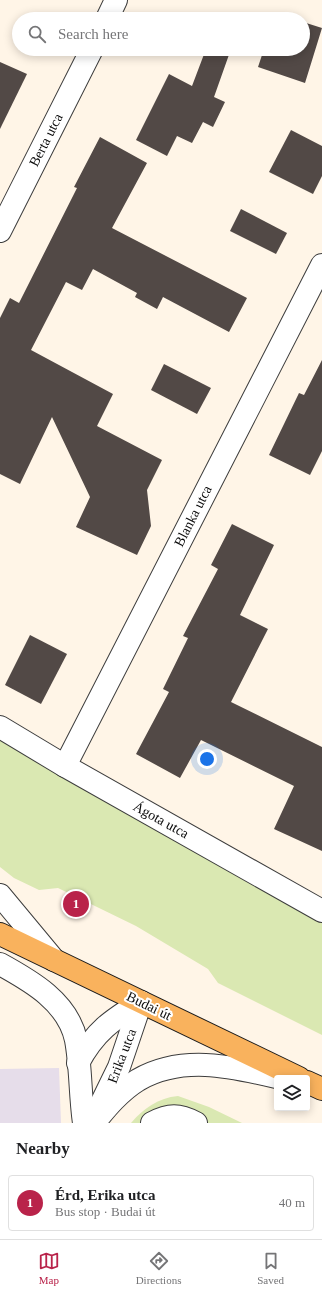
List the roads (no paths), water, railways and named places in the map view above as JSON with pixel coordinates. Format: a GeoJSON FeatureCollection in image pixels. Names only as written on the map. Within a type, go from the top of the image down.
{"type":"FeatureCollection","features":[{"type":"Feature","properties":{"kind":"main road","name":"Budai út"},"geometry":{"type":"LineString","coordinates":[[0,934],[312,1084]]}},
{"type":"Feature","properties":{"kind":"street"},"geometry":{"type":"LineString","coordinates":[[110,12],[116,0]]}},
{"type":"Feature","properties":{"kind":"street","name":"Berta utca"},"geometry":{"type":"LineString","coordinates":[[0,231],[88,56]]}},
{"type":"Feature","properties":{"kind":"street","name":"Blanka utca"},"geometry":{"type":"LineString","coordinates":[[64,766],[322,265]]}},
{"type":"Feature","properties":{"kind":"street","name":"Ágota utca"},"geometry":{"type":"LineString","coordinates":[[0,727],[64,766],[322,911]]}},
{"type":"Feature","properties":{"kind":"street"},"geometry":{"type":"LineString","coordinates":[[0,895],[54,960]]}},
{"type":"Feature","properties":{"kind":"street"},"geometry":{"type":"LineString","coordinates":[[0,964],[20,975],[46,993],[60,1007],[71,1025],[76,1040],[80,1100],[84,1123]]}},
{"type":"Feature","properties":{"kind":"street","name":"Erika utca"},"geometry":{"type":"LineString","coordinates":[[78,1063],[88,1044],[98,1032],[141,1002]]}},
{"type":"Feature","properties":{"kind":"street","name":"Erika utca"},"geometry":{"type":"LineString","coordinates":[[90,1123],[119,1067],[141,1002]]}},
{"type":"Feature","properties":{"kind":"street","name":"Erika utca"},"geometry":{"type":"LineString","coordinates":[[94,1123],[110,1103],[138,1080],[173,1067],[199,1064],[225,1066],[274,1076]]}},
{"type":"Feature","properties":{"kind":"street"},"geometry":{"type":"LineString","coordinates":[[152,1123],[166,1116],[185,1117],[196,1123]]}},
{"type":"Feature","properties":{"kind":"place","name":"Érd, Erika utca"},"geometry":{"type":"Point","coordinates":[76,904]}}]}
